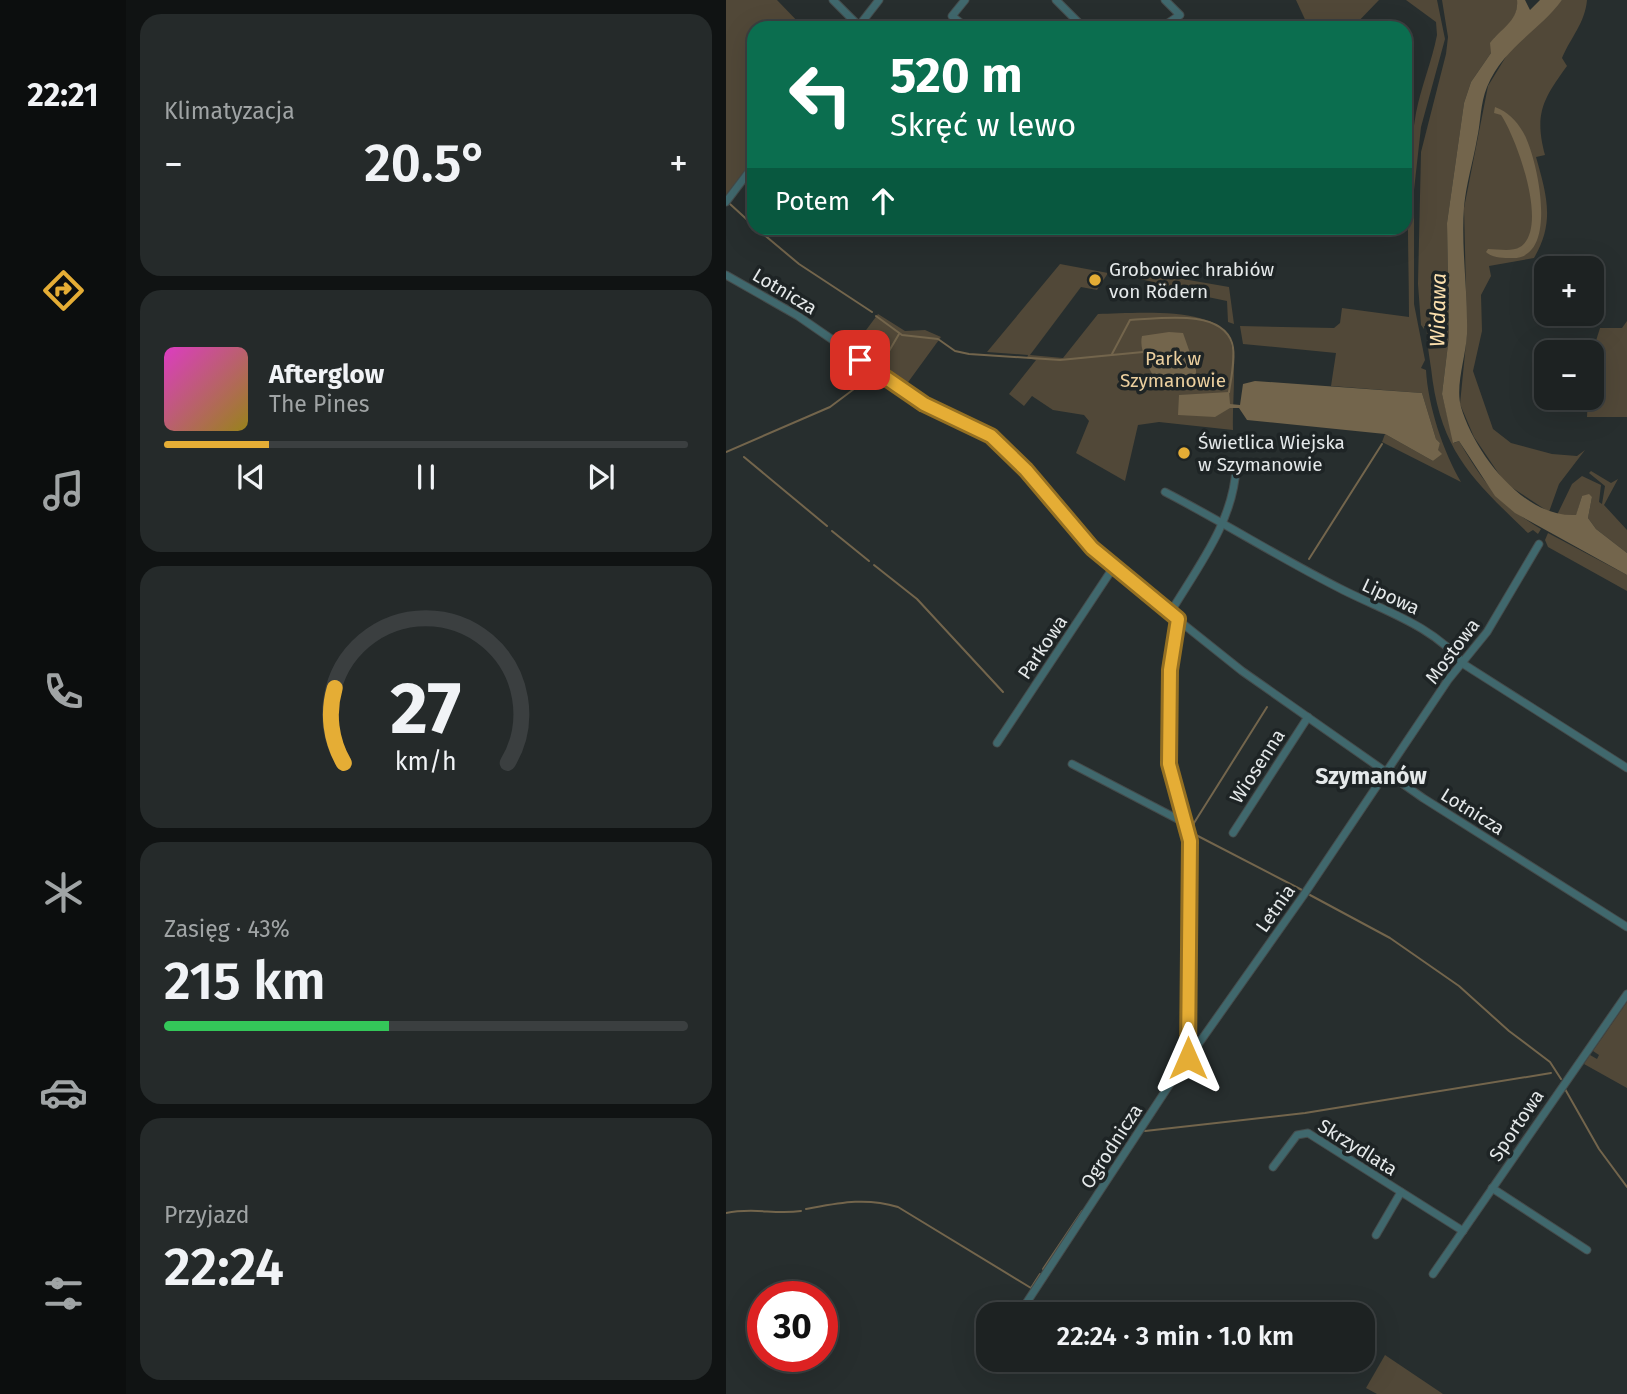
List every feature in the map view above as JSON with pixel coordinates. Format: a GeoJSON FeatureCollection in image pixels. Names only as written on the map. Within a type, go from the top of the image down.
{"type":"FeatureCollection","features":[{"type":"Feature","properties":{"kind":"street"},"geometry":{"type":"LineString","coordinates":[[833,0],[852,21]]}},
{"type":"Feature","properties":{"kind":"street"},"geometry":{"type":"LineString","coordinates":[[863,21],[879,0]]}},
{"type":"Feature","properties":{"kind":"street"},"geometry":{"type":"LineString","coordinates":[[958,21],[952,16],[965,0]]}},
{"type":"Feature","properties":{"kind":"street"},"geometry":{"type":"LineString","coordinates":[[1056,0],[1074,21]]}},
{"type":"Feature","properties":{"kind":"street"},"geometry":{"type":"LineString","coordinates":[[1165,0],[1180,15],[1171,21]]}},
{"type":"Feature","properties":{"kind":"street"},"geometry":{"type":"LineString","coordinates":[[726,202],[747,174]]}},
{"type":"Feature","properties":{"kind":"street","name":"Lotnicza"},"geometry":{"type":"LineString","coordinates":[[726,275],[798,316],[924,404],[991,436],[1113,568],[1242,671],[1387,774],[1626,925]]}},
{"type":"Feature","properties":{"kind":"street"},"geometry":{"type":"LineString","coordinates":[[1188,1058],[1187,824],[1169,764],[1170,670],[1174,615],[1224,522],[1235,489],[1236,467]]}},
{"type":"Feature","properties":{"kind":"street","name":"Lipowa"},"geometry":{"type":"LineString","coordinates":[[1165,492],[1224,522],[1344,591],[1409,619],[1462,662],[1627,768]]}},
{"type":"Feature","properties":{"kind":"street","name":"Mostowa"},"geometry":{"type":"LineString","coordinates":[[1387,774],[1462,662],[1487,632],[1539,544]]}},
{"type":"Feature","properties":{"kind":"street","name":"Parkowa"},"geometry":{"type":"LineString","coordinates":[[997,743],[1113,568]]}},
{"type":"Feature","properties":{"kind":"street","name":"Wiosenna"},"geometry":{"type":"LineString","coordinates":[[1234,833],[1308,717]]}},
{"type":"Feature","properties":{"kind":"street"},"geometry":{"type":"LineString","coordinates":[[1072,764],[1187,824]]}},
{"type":"Feature","properties":{"kind":"street","name":"Letnia"},"geometry":{"type":"LineString","coordinates":[[1188,1058],[1387,774]]}},
{"type":"Feature","properties":{"kind":"street","name":"Sportowa"},"geometry":{"type":"LineString","coordinates":[[1433,1274],[1627,994]]}},
{"type":"Feature","properties":{"kind":"street","name":"Ogrodnicza"},"geometry":{"type":"LineString","coordinates":[[1027,1302],[1188,1058]]}},
{"type":"Feature","properties":{"kind":"street","name":"Skrzydlata"},"geometry":{"type":"LineString","coordinates":[[1273,1167],[1297,1135],[1303,1132],[1463,1231]]}},
{"type":"Feature","properties":{"kind":"street"},"geometry":{"type":"LineString","coordinates":[[1492,1188],[1587,1251]]}},
{"type":"Feature","properties":{"kind":"street","name":"Skrzydlata"},"geometry":{"type":"LineString","coordinates":[[1376,1235],[1401,1192]]}},
{"type":"Feature","properties":{"kind":"green space"},"geometry":{"type":"Polygon","coordinates":[[[726,0],[777,0],[797,21],[747,21],[747,167],[726,195],[726,0]]]}},
{"type":"Feature","properties":{"kind":"green space"},"geometry":{"type":"Polygon","coordinates":[[[1296,0],[1379,0],[1359,21],[1306,21],[1296,0]]]}},
{"type":"Feature","properties":{"kind":"green space"},"geometry":{"type":"Polygon","coordinates":[[[1406,0],[1437,0],[1445,39],[1421,127],[1414,190],[1414,304],[1425,360],[1421,368],[1426,370],[1433,413],[1461,482],[1382,442],[1385,434],[1433,461],[1441,454],[1437,450],[1440,443],[1436,439],[1422,393],[1331,386],[1336,353],[1243,344],[1240,326],[1334,328],[1340,323],[1342,308],[1409,317],[1408,235],[1412,235],[1412,138],[1418,103],[1437,35],[1436,22],[1406,0]]]}},
{"type":"Feature","properties":{"kind":"green space"},"geometry":{"type":"Polygon","coordinates":[[[1442,0],[1517,0],[1514,17],[1494,38],[1491,53],[1471,82],[1464,103],[1447,223],[1449,336],[1442,394],[1454,443],[1459,441],[1484,480],[1503,501],[1541,529],[1538,534],[1533,530],[1528,533],[1490,496],[1462,461],[1451,442],[1435,397],[1427,326],[1424,326],[1424,329],[1421,325],[1418,284],[1421,152],[1446,54],[1448,37],[1442,0]]]}},
{"type":"Feature","properties":{"kind":"green space"},"geometry":{"type":"Polygon","coordinates":[[[1562,0],[1587,0],[1581,23],[1562,58],[1567,66],[1547,98],[1541,118],[1545,155],[1536,157],[1546,197],[1545,233],[1534,258],[1489,266],[1491,276],[1481,295],[1482,331],[1473,371],[1493,429],[1511,443],[1552,454],[1577,456],[1585,450],[1559,484],[1549,512],[1505,483],[1474,437],[1460,404],[1467,333],[1464,208],[1488,86],[1510,50],[1562,0]]]}},
{"type":"Feature","properties":{"kind":"green space","name":"Park w Szymanowie"},"geometry":{"type":"Polygon","coordinates":[[[1060,264],[1108,273],[1097,290],[1081,287],[1030,355],[1063,358],[1098,314],[1174,314],[1211,322],[1224,331],[1231,343],[1234,374],[1233,430],[1159,422],[1138,425],[1125,481],[1076,453],[1089,421],[1084,415],[1053,410],[1032,396],[1024,406],[1009,394],[1036,360],[1027,358],[1028,355],[987,352],[1060,264]]]}},
{"type":"Feature","properties":{"kind":"green space"},"geometry":{"type":"Polygon","coordinates":[[[1131,270],[1229,287],[1234,324],[1228,322],[1227,301],[1164,288],[1131,277],[1131,270]]]}},
{"type":"Feature","properties":{"kind":"green space"},"geometry":{"type":"Polygon","coordinates":[[[878,314],[905,331],[925,330],[941,337],[906,385],[852,349],[878,314]]]}},
{"type":"Feature","properties":{"kind":"green space"},"geometry":{"type":"Polygon","coordinates":[[[1627,321],[1627,417],[1587,417],[1587,410],[1604,410],[1604,340],[1596,340],[1600,328],[1622,328],[1627,321]]]}},
{"type":"Feature","properties":{"kind":"green space"},"geometry":{"type":"Polygon","coordinates":[[[1591,471],[1611,483],[1618,479],[1604,505],[1627,530],[1627,553],[1596,529],[1588,518],[1592,497],[1582,496],[1576,516],[1557,515],[1572,484],[1582,476],[1601,485],[1599,502],[1602,504],[1605,486],[1589,473],[1591,471]]]}},
{"type":"Feature","properties":{"kind":"green space"},"geometry":{"type":"Polygon","coordinates":[[[1548,533],[1627,575],[1627,591],[1548,547],[1545,540],[1548,533]]]}},
{"type":"Feature","properties":{"kind":"green space"},"geometry":{"type":"Polygon","coordinates":[[[1627,1002],[1627,1088],[1584,1064],[1590,1055],[1597,1059],[1599,1055],[1593,1051],[1627,1002]]]}},
{"type":"Feature","properties":{"kind":"green space"},"geometry":{"type":"Polygon","coordinates":[[[1385,1355],[1443,1394],[1377,1394],[1366,1388],[1385,1355]]]}},
{"type":"Feature","properties":{"kind":"shaded area"},"geometry":{"type":"Polygon","coordinates":[[[1517,0],[1525,0],[1530,10],[1540,0],[1562,0],[1502,61],[1483,100],[1464,207],[1467,334],[1459,399],[1468,425],[1490,463],[1520,495],[1557,513],[1576,515],[1582,496],[1589,494],[1592,497],[1588,518],[1596,529],[1627,553],[1627,575],[1515,513],[1495,496],[1459,441],[1453,443],[1442,394],[1449,336],[1447,223],[1464,103],[1471,82],[1491,53],[1490,43],[1512,19],[1517,0]]]}},
{"type":"Feature","properties":{"kind":"shaded area"},"geometry":{"type":"Polygon","coordinates":[[[1495,107],[1511,117],[1523,132],[1529,144],[1539,183],[1540,226],[1536,243],[1526,254],[1511,258],[1494,257],[1486,252],[1488,249],[1509,250],[1520,247],[1528,237],[1532,221],[1531,203],[1515,142],[1501,115],[1494,113],[1495,107]]]}},
{"type":"Feature","properties":{"kind":"shaded area"},"geometry":{"type":"Polygon","coordinates":[[[1183,333],[1196,370],[1196,386],[1165,390],[1148,365],[1142,349],[1142,336],[1183,333]]]}},
{"type":"Feature","properties":{"kind":"shaded area"},"geometry":{"type":"Polygon","coordinates":[[[1255,381],[1422,393],[1436,439],[1440,443],[1438,450],[1442,454],[1433,461],[1385,434],[1247,420],[1239,408],[1230,408],[1215,417],[1178,415],[1179,395],[1229,392],[1230,404],[1240,405],[1243,384],[1255,381]]]}},
{"type":"Feature","properties":{"kind":"waterway"},"geometry":{"type":"LineString","coordinates":[[730,204],[747,220]]}},
{"type":"Feature","properties":{"kind":"waterway"},"geometry":{"type":"LineString","coordinates":[[764,235],[799,264],[872,312]]}},
{"type":"Feature","properties":{"kind":"waterway"},"geometry":{"type":"LineString","coordinates":[[876,316],[902,335],[938,339],[955,351],[969,354],[1060,360],[1143,352]]}},
{"type":"Feature","properties":{"kind":"waterway"},"geometry":{"type":"LineString","coordinates":[[1112,354],[1130,320],[1187,318],[1215,324],[1226,332],[1232,343],[1229,392]]}},
{"type":"Feature","properties":{"kind":"waterway"},"geometry":{"type":"LineString","coordinates":[[882,363],[899,334]]}},
{"type":"Feature","properties":{"kind":"waterway"},"geometry":{"type":"LineString","coordinates":[[726,452],[830,407],[874,374]]}},
{"type":"Feature","properties":{"kind":"waterway"},"geometry":{"type":"LineString","coordinates":[[1309,559],[1382,444]]}},
{"type":"Feature","properties":{"kind":"waterway"},"geometry":{"type":"LineString","coordinates":[[744,457],[827,526]]}},
{"type":"Feature","properties":{"kind":"waterway"},"geometry":{"type":"LineString","coordinates":[[832,531],[869,561]]}},
{"type":"Feature","properties":{"kind":"waterway"},"geometry":{"type":"LineString","coordinates":[[874,565],[917,599],[1003,692]]}},
{"type":"Feature","properties":{"kind":"waterway"},"geometry":{"type":"LineString","coordinates":[[1267,707],[1194,823],[1194,834],[1302,890]]}},
{"type":"Feature","properties":{"kind":"waterway"},"geometry":{"type":"LineString","coordinates":[[1310,895],[1390,938],[1459,986],[1509,1031],[1550,1062],[1561,1079]]}},
{"type":"Feature","properties":{"kind":"waterway"},"geometry":{"type":"LineString","coordinates":[[1145,1131],[1305,1113],[1551,1073]]}},
{"type":"Feature","properties":{"kind":"waterway"},"geometry":{"type":"LineString","coordinates":[[1565,1089],[1599,1149],[1627,1187]]}},
{"type":"Feature","properties":{"kind":"waterway"},"geometry":{"type":"LineString","coordinates":[[806,1209],[863,1202],[898,1207],[1031,1288],[1040,1274]]}},
{"type":"Feature","properties":{"kind":"waterway"},"geometry":{"type":"LineString","coordinates":[[726,1213],[801,1211]]}},
{"type":"Feature","properties":{"kind":"waterway"},"geometry":{"type":"LineString","coordinates":[[1043,1269],[1082,1211]]}},
{"type":"Feature","properties":{"kind":"place","name":"Grobowiec hrabiów von Rödern"},"geometry":{"type":"Point","coordinates":[1095,280]}},
{"type":"Feature","properties":{"kind":"place","name":"Świetlica Wiejska w Szymanowie"},"geometry":{"type":"Point","coordinates":[1184,453]}},
{"type":"Feature","properties":{"kind":"district","name":"Szymanów"},"geometry":{"type":"Point","coordinates":[1371,776]}},
{"type":"Feature","properties":{"kind":"route"},"geometry":{"type":"LineString","coordinates":[[860,360],[924,404],[991,436],[1026,470],[1092,548],[1178,619],[1170,670],[1169,764],[1190,841],[1188,1058]]}},
{"type":"Feature","properties":{"kind":"water label","name":"Widawa"},"geometry":{"type":"Point","coordinates":[1438,310]}}]}
